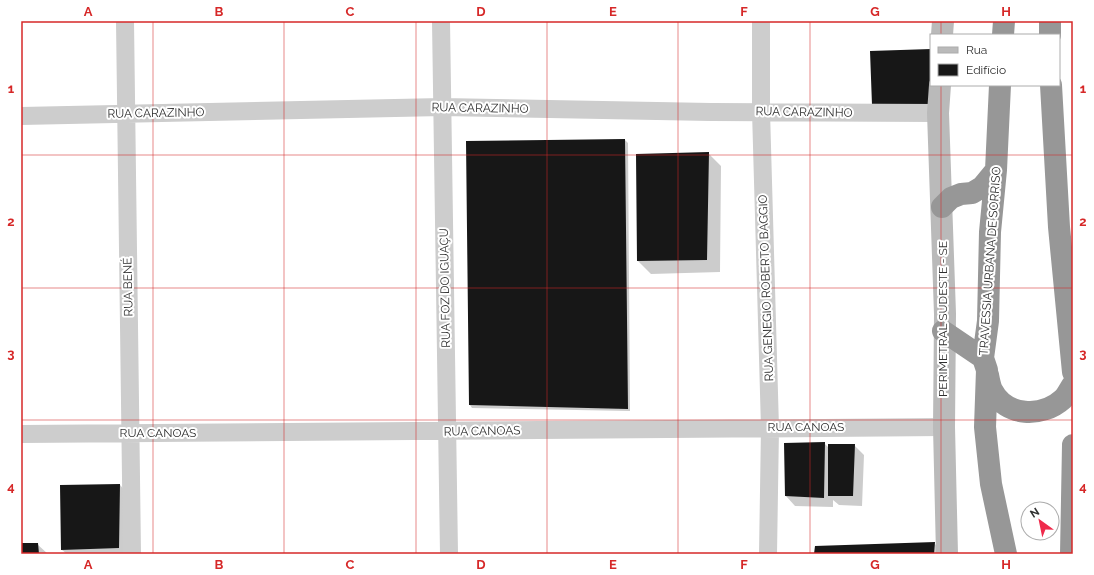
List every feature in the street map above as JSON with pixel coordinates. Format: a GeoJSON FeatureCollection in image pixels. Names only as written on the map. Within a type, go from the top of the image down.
{"type":"FeatureCollection","features":[{"type":"Feature","properties":{"kind":"highway"},"geometry":{"type":"LineString","coordinates":[[1003,34],[1004,21]]}},
{"type":"Feature","properties":{"kind":"highway"},"geometry":{"type":"LineString","coordinates":[[1050,21],[1050,34]]}},
{"type":"Feature","properties":{"kind":"highway","name":"TRAVESSIA URBANA DE SORRISO"},"geometry":{"type":"LineString","coordinates":[[1000,86],[996,170],[990,232],[984,427],[991,484],[1006,554]]}},
{"type":"Feature","properties":{"kind":"highway"},"geometry":{"type":"LineString","coordinates":[[1051,86],[1059,227],[1073,372]]}},
{"type":"Feature","properties":{"kind":"highway"},"geometry":{"type":"LineString","coordinates":[[942,208],[951,198],[961,194],[972,193],[982,187],[996,170]]}},
{"type":"Feature","properties":{"kind":"highway"},"geometry":{"type":"LineString","coordinates":[[943,331],[985,364],[992,390],[1006,406],[1025,413],[1046,411],[1063,398],[1073,384]]}},
{"type":"Feature","properties":{"kind":"highway"},"geometry":{"type":"LineString","coordinates":[[1071,554],[1073,445]]}},
{"type":"Feature","properties":{"kind":"street","name":"RUA BENÉ"},"geometry":{"type":"LineString","coordinates":[[125,21],[132,554]]}},
{"type":"Feature","properties":{"kind":"street","name":"RUA FOZ DO IGUAÇU"},"geometry":{"type":"LineString","coordinates":[[441,21],[449,554]]}},
{"type":"Feature","properties":{"kind":"street","name":"RUA GENEGIO ROBERTO BAGGIO"},"geometry":{"type":"LineString","coordinates":[[761,21],[761,111],[770,428],[768,554]]}},
{"type":"Feature","properties":{"kind":"street"},"geometry":{"type":"LineString","coordinates":[[942,34],[943,21]]}},
{"type":"Feature","properties":{"kind":"street","name":"PERIMETRAL SUDESTE - SE"},"geometry":{"type":"LineString","coordinates":[[940,86],[938,113],[945,314],[943,331],[947,554]]}},
{"type":"Feature","properties":{"kind":"street","name":"RUA CARAZINHO"},"geometry":{"type":"LineString","coordinates":[[21,116],[442,107],[711,112],[761,111],[938,113]]}},
{"type":"Feature","properties":{"kind":"street","name":"RUA CANOAS"},"geometry":{"type":"LineString","coordinates":[[21,434],[447,432],[944,427]]}},
{"type":"Feature","properties":{"kind":"building"},"geometry":{"type":"Polygon","coordinates":[[[930,49],[930,86],[932,86],[932,105],[872,105],[870,51],[930,49]]]}},
{"type":"Feature","properties":{"kind":"building"},"geometry":{"type":"Polygon","coordinates":[[[625,139],[628,409],[469,405],[466,141],[625,139]]]}},
{"type":"Feature","properties":{"kind":"building"},"geometry":{"type":"Polygon","coordinates":[[[709,152],[707,260],[637,261],[636,154],[709,152]]]}},
{"type":"Feature","properties":{"kind":"building"},"geometry":{"type":"Polygon","coordinates":[[[825,442],[824,498],[785,496],[784,443],[825,442]]]}},
{"type":"Feature","properties":{"kind":"building"},"geometry":{"type":"Polygon","coordinates":[[[828,444],[855,444],[853,496],[828,496],[828,444]]]}},
{"type":"Feature","properties":{"kind":"building"},"geometry":{"type":"Polygon","coordinates":[[[120,484],[119,548],[61,550],[60,485],[120,484]]]}},
{"type":"Feature","properties":{"kind":"building"},"geometry":{"type":"Polygon","coordinates":[[[935,542],[934,554],[814,554],[815,546],[935,542]]]}},
{"type":"Feature","properties":{"kind":"building"},"geometry":{"type":"Polygon","coordinates":[[[21,543],[38,543],[39,554],[21,554],[21,543]]]}}]}
